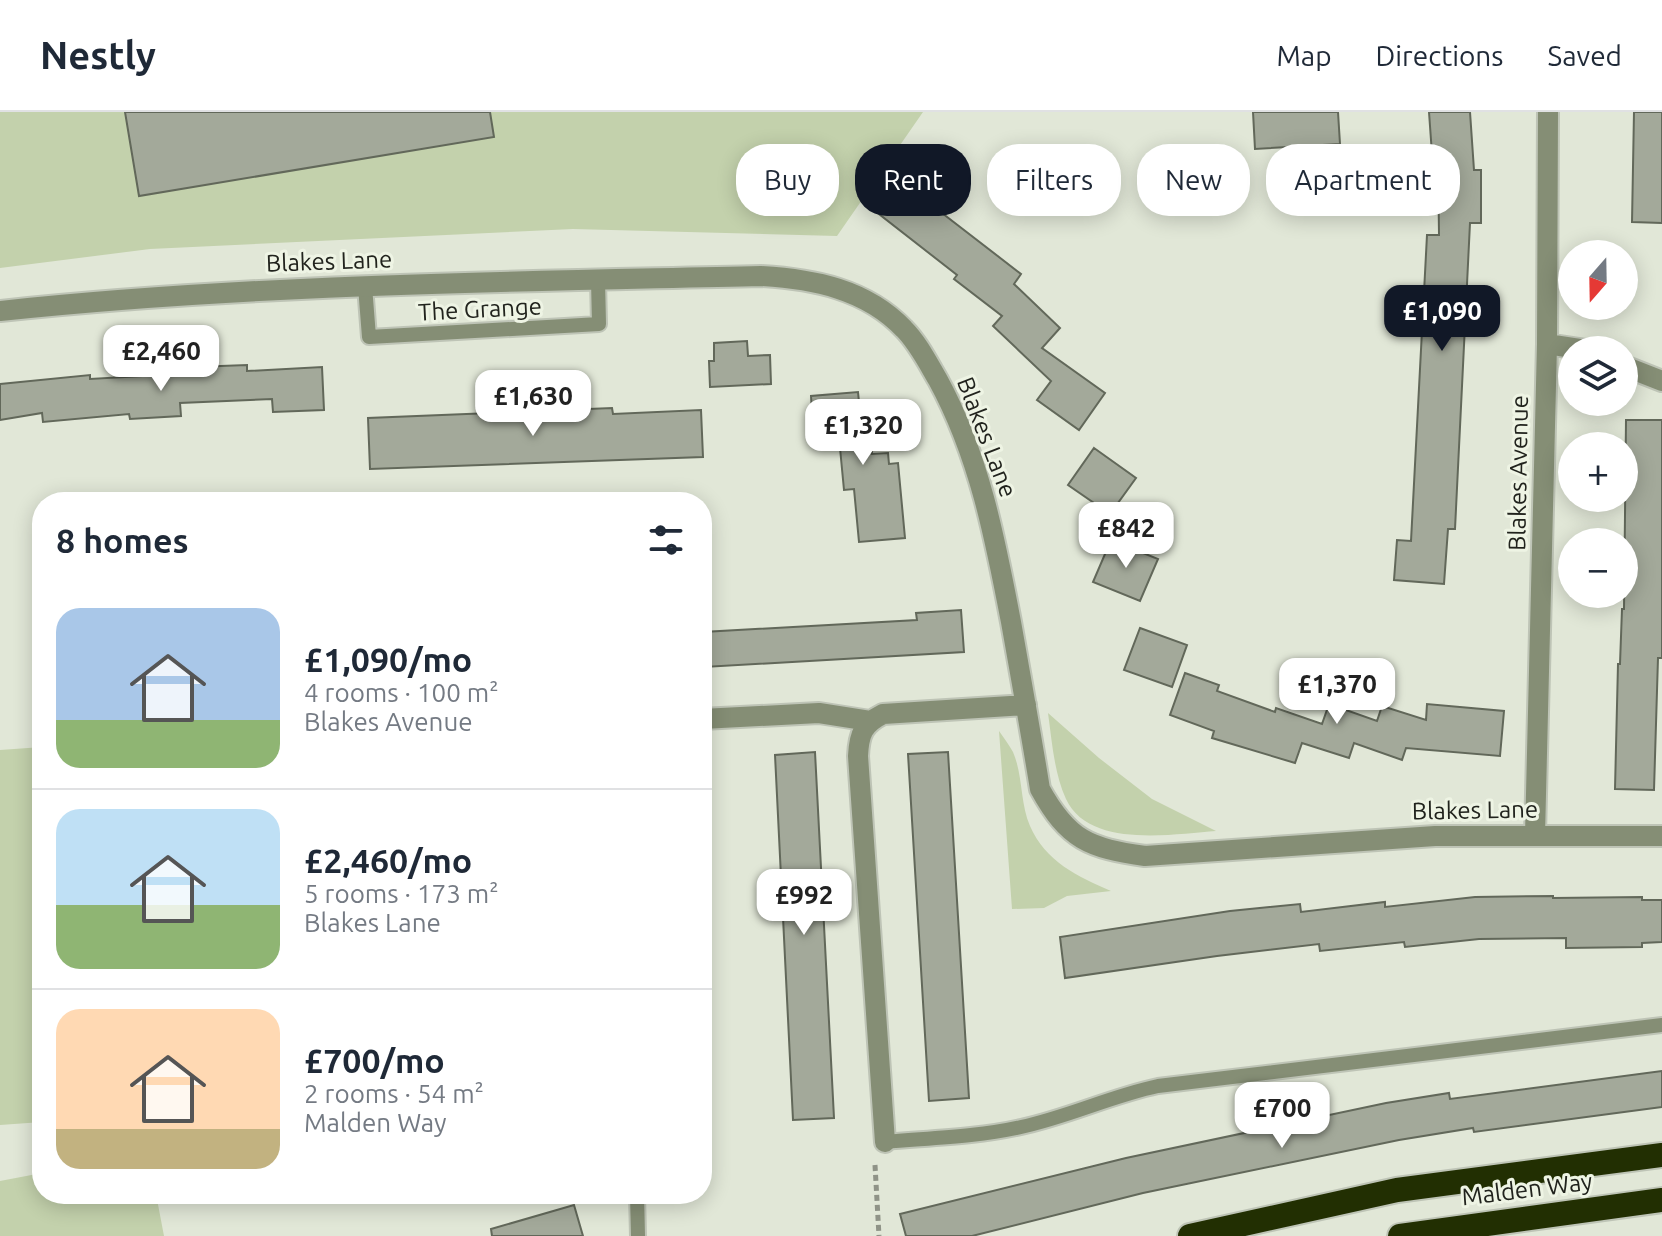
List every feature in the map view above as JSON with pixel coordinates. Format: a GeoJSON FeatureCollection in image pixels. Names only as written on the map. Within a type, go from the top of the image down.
{"type":"FeatureCollection","features":[{"type":"Feature","properties":{"kind":"highway"},"geometry":{"type":"LineString","coordinates":[[1190,1236],[1397,1190],[1662,1155]]}},
{"type":"Feature","properties":{"kind":"highway","name":"Malden Way"},"geometry":{"type":"LineString","coordinates":[[1400,1236],[1662,1200]]}},
{"type":"Feature","properties":{"kind":"street","name":"Blakes Avenue"},"geometry":{"type":"LineString","coordinates":[[1535,835],[1547,344],[1548,112]]}},
{"type":"Feature","properties":{"kind":"street","name":"Blakes Lane"},"geometry":{"type":"LineString","coordinates":[[0,311],[203,293],[365,286],[761,276],[802,279],[836,287],[872,304],[904,329],[927,360],[948,399],[981,484],[998,557],[1040,789],[1053,814],[1075,836],[1109,851],[1145,856],[1389,838],[1662,836]]}},
{"type":"Feature","properties":{"kind":"street"},"geometry":{"type":"LineString","coordinates":[[1547,344],[1558,346]]}},
{"type":"Feature","properties":{"kind":"street"},"geometry":{"type":"LineString","coordinates":[[1638,372],[1662,381]]}},
{"type":"Feature","properties":{"kind":"street"},"geometry":{"type":"LineString","coordinates":[[885,1142],[858,756],[862,729],[883,714],[1026,705]]}},
{"type":"Feature","properties":{"kind":"street"},"geometry":{"type":"LineString","coordinates":[[712,718],[819,713],[870,721]]}},
{"type":"Feature","properties":{"kind":"lane","name":"The Grange"},"geometry":{"type":"LineString","coordinates":[[365,286],[369,337],[599,324],[598,280]]}},
{"type":"Feature","properties":{"kind":"lane"},"geometry":{"type":"LineString","coordinates":[[885,1142],[1019,1128],[1057,1118],[1121,1094],[1158,1086],[1662,1025]]}},
{"type":"Feature","properties":{"kind":"lane"},"geometry":{"type":"LineString","coordinates":[[637,1204],[638,1236]]}},
{"type":"Feature","properties":{"kind":"path"},"geometry":{"type":"LineString","coordinates":[[879,1236],[875,1161],[885,1142]]}},
{"type":"Feature","properties":{"kind":"green space"},"geometry":{"type":"Polygon","coordinates":[[[0,112],[923,112],[901,144],[855,144],[855,210],[837,236],[573,229],[150,249],[0,268],[0,112]]]}},
{"type":"Feature","properties":{"kind":"green space"},"geometry":{"type":"Polygon","coordinates":[[[1048,713],[1152,799],[1216,831],[1134,835],[1093,826],[1077,815],[1066,799],[1059,779],[1048,713]]]}},
{"type":"Feature","properties":{"kind":"green space"},"geometry":{"type":"Polygon","coordinates":[[[999,731],[1013,752],[1027,817],[1036,838],[1064,866],[1111,891],[1067,896],[1044,908],[1012,909],[999,731]]]}},
{"type":"Feature","properties":{"kind":"green space"},"geometry":{"type":"Polygon","coordinates":[[[32,748],[32,1123],[0,1125],[0,750],[32,748]]]}},
{"type":"Feature","properties":{"kind":"green space"},"geometry":{"type":"Polygon","coordinates":[[[32,1175],[32,1204],[158,1204],[164,1236],[0,1236],[0,1181],[32,1175]]]}},
{"type":"Feature","properties":{"kind":"building"},"geometry":{"type":"Polygon","coordinates":[[[125,112],[490,112],[494,137],[139,196],[125,112]]]}},
{"type":"Feature","properties":{"kind":"building"},"geometry":{"type":"Polygon","coordinates":[[[1253,112],[1338,112],[1340,144],[1266,144],[1266,148],[1255,149],[1253,112]]]}},
{"type":"Feature","properties":{"kind":"building"},"geometry":{"type":"Polygon","coordinates":[[[1429,112],[1470,112],[1474,170],[1481,170],[1481,223],[1470,223],[1455,529],[1448,529],[1444,584],[1394,580],[1397,540],[1411,541],[1427,235],[1439,235],[1439,216],[1460,216],[1460,144],[1431,144],[1429,112]]]}},
{"type":"Feature","properties":{"kind":"building"},"geometry":{"type":"Polygon","coordinates":[[[1634,112],[1662,112],[1662,223],[1632,222],[1634,112]]]}},
{"type":"Feature","properties":{"kind":"building"},"geometry":{"type":"Polygon","coordinates":[[[882,216],[946,216],[1021,274],[1014,284],[1060,328],[1042,348],[1105,393],[1079,430],[1037,400],[1051,381],[993,326],[1002,316],[954,279],[957,275],[882,216]]]}},
{"type":"Feature","properties":{"kind":"building"},"geometry":{"type":"Polygon","coordinates":[[[747,341],[748,356],[770,355],[771,384],[710,387],[709,361],[714,361],[714,343],[747,341]]]}},
{"type":"Feature","properties":{"kind":"building"},"geometry":{"type":"Polygon","coordinates":[[[247,365],[247,371],[322,367],[324,410],[273,412],[272,399],[180,403],[181,416],[130,419],[129,414],[43,422],[42,413],[0,420],[0,384],[90,375],[90,379],[195,373],[194,367],[247,365]]]}},
{"type":"Feature","properties":{"kind":"building"},"geometry":{"type":"Polygon","coordinates":[[[858,392],[859,402],[868,402],[872,454],[888,453],[889,464],[898,463],[905,538],[859,542],[854,489],[844,490],[838,427],[813,429],[811,396],[858,392]]]}},
{"type":"Feature","properties":{"kind":"building"},"geometry":{"type":"Polygon","coordinates":[[[612,408],[613,414],[701,410],[703,457],[370,469],[368,418],[612,408]]]}},
{"type":"Feature","properties":{"kind":"building"},"geometry":{"type":"Polygon","coordinates":[[[1626,420],[1662,420],[1662,658],[1658,658],[1654,790],[1615,789],[1622,609],[1638,608],[1638,528],[1625,528],[1625,512],[1638,512],[1638,432],[1626,432],[1626,420]]]}},
{"type":"Feature","properties":{"kind":"building"},"geometry":{"type":"Polygon","coordinates":[[[1094,448],[1136,478],[1110,514],[1068,485],[1094,448]]]}},
{"type":"Feature","properties":{"kind":"building"},"geometry":{"type":"Polygon","coordinates":[[[1111,540],[1158,559],[1140,601],[1093,582],[1111,540]]]}},
{"type":"Feature","properties":{"kind":"building"},"geometry":{"type":"Polygon","coordinates":[[[961,610],[964,652],[712,667],[712,631],[917,620],[916,613],[961,610]]]}},
{"type":"Feature","properties":{"kind":"building"},"geometry":{"type":"Polygon","coordinates":[[[1140,628],[1187,645],[1172,687],[1124,670],[1140,628]]]}},
{"type":"Feature","properties":{"kind":"building"},"geometry":{"type":"Polygon","coordinates":[[[1185,673],[1219,685],[1217,691],[1275,712],[1276,708],[1322,724],[1329,704],[1377,721],[1382,706],[1426,720],[1427,704],[1504,711],[1500,756],[1406,748],[1402,760],[1354,743],[1349,758],[1302,743],[1295,763],[1212,738],[1214,731],[1170,715],[1185,673]]]}},
{"type":"Feature","properties":{"kind":"building"},"geometry":{"type":"Polygon","coordinates":[[[815,752],[834,1118],[793,1120],[775,755],[815,752]]]}},
{"type":"Feature","properties":{"kind":"building"},"geometry":{"type":"Polygon","coordinates":[[[948,752],[969,1098],[929,1101],[908,754],[948,752]]]}},
{"type":"Feature","properties":{"kind":"building"},"geometry":{"type":"Polygon","coordinates":[[[1475,897],[1662,900],[1662,942],[1642,943],[1642,947],[1566,948],[1566,938],[1479,939],[1405,947],[1404,942],[1320,951],[1319,944],[1065,978],[1060,937],[1230,911],[1300,904],[1301,912],[1385,902],[1385,907],[1475,897]]]}},
{"type":"Feature","properties":{"kind":"building"},"geometry":{"type":"Polygon","coordinates":[[[1662,1071],[1662,1107],[1474,1132],[1473,1128],[1399,1140],[1143,1193],[972,1236],[906,1236],[900,1214],[1126,1158],[1386,1103],[1449,1093],[1450,1099],[1662,1071]]]}},
{"type":"Feature","properties":{"kind":"building"},"geometry":{"type":"Polygon","coordinates":[[[574,1205],[583,1236],[492,1236],[491,1229],[574,1205]]]}}]}
